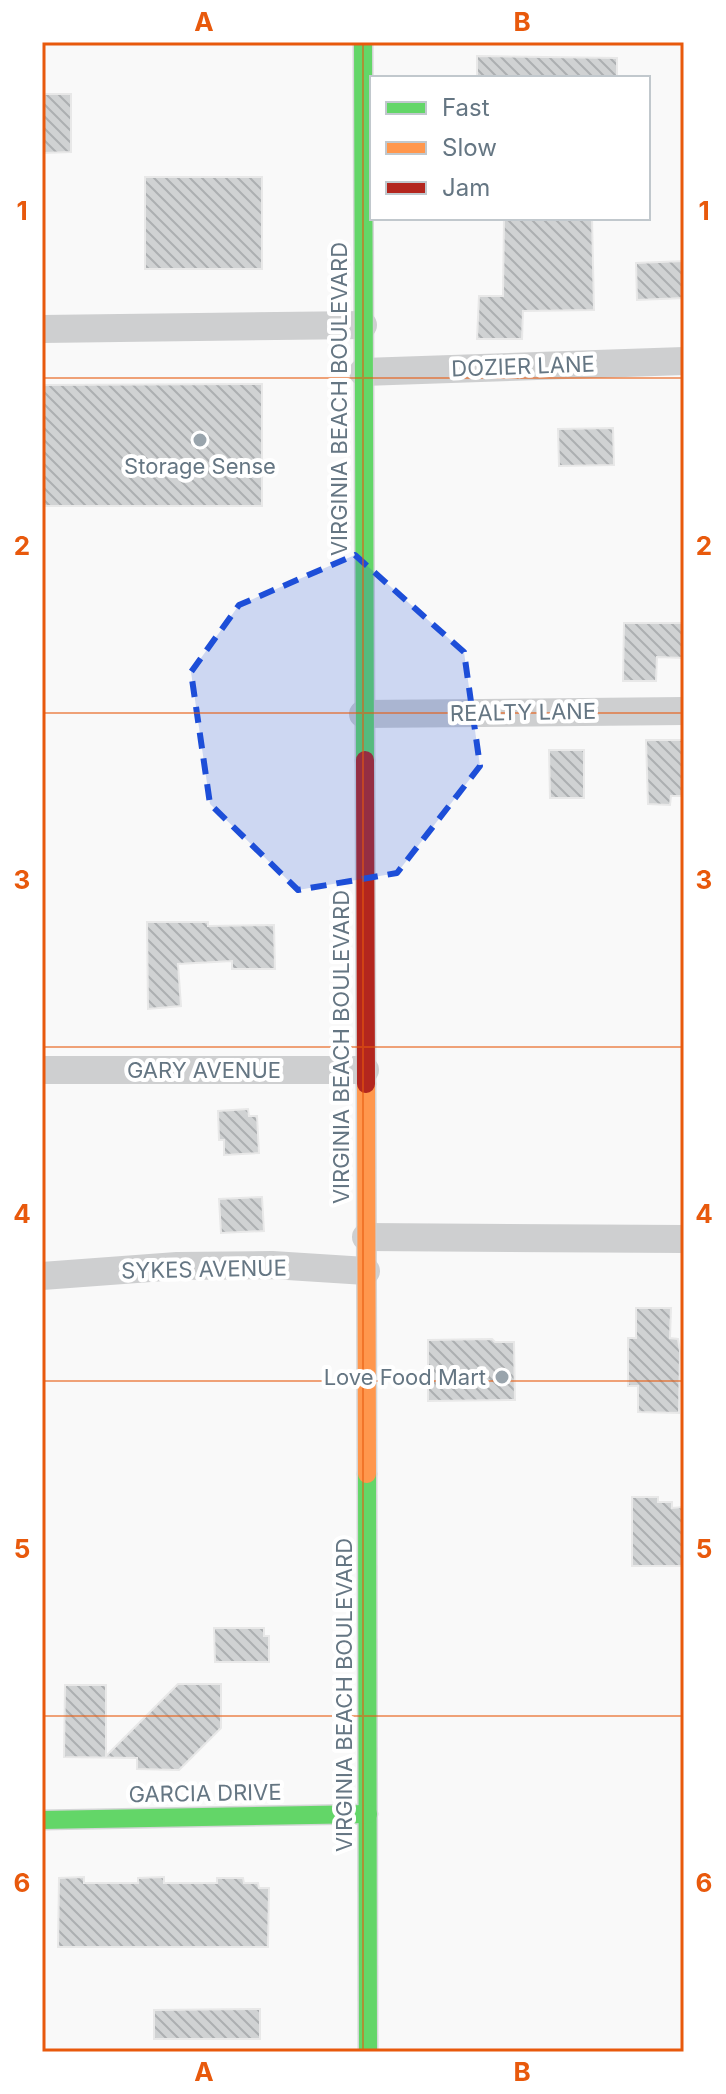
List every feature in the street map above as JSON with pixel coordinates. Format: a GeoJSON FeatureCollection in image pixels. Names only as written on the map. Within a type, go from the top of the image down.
{"type":"FeatureCollection","features":[{"type":"Feature","properties":{"kind":"main road","name":"VIRGINIA BEACH BOULEVARD"},"geometry":{"type":"LineString","coordinates":[[363,42],[368,2052]]}},
{"type":"Feature","properties":{"kind":"main road","name":"GARCIA DRIVE"},"geometry":{"type":"LineString","coordinates":[[42,1820],[368,1814]]}},
{"type":"Feature","properties":{"kind":"street"},"geometry":{"type":"LineString","coordinates":[[42,329],[363,325]]}},
{"type":"Feature","properties":{"kind":"street","name":"DOZIER LANE"},"geometry":{"type":"LineString","coordinates":[[363,372],[684,361]]}},
{"type":"Feature","properties":{"kind":"street","name":"REALTY LANE"},"geometry":{"type":"LineString","coordinates":[[363,714],[684,711]]}},
{"type":"Feature","properties":{"kind":"street","name":"GARY AVENUE"},"geometry":{"type":"LineString","coordinates":[[42,1070],[365,1070]]}},
{"type":"Feature","properties":{"kind":"street"},"geometry":{"type":"LineString","coordinates":[[366,1237],[684,1239]]}},
{"type":"Feature","properties":{"kind":"street","name":"SYKES AVENUE"},"geometry":{"type":"LineString","coordinates":[[42,1276],[177,1266],[272,1265],[366,1271]]}},
{"type":"Feature","properties":{"kind":"highlighted area"},"geometry":{"type":"Polygon","coordinates":[[[355,555],[464,652],[480,766],[397,873],[298,890],[210,804],[191,672],[239,605],[355,555]]]}},
{"type":"Feature","properties":{"kind":"building"},"geometry":{"type":"Polygon","coordinates":[[[477,56],[617,58],[617,76],[477,76],[477,56]]]}},
{"type":"Feature","properties":{"kind":"building"},"geometry":{"type":"Polygon","coordinates":[[[42,94],[71,94],[71,152],[42,153],[42,94]]]}},
{"type":"Feature","properties":{"kind":"building"},"geometry":{"type":"Polygon","coordinates":[[[145,177],[262,177],[262,269],[145,269],[145,177]]]}},
{"type":"Feature","properties":{"kind":"building"},"geometry":{"type":"Polygon","coordinates":[[[504,220],[592,220],[594,310],[523,311],[522,339],[477,339],[479,296],[503,296],[504,220]]]}},
{"type":"Feature","properties":{"kind":"building"},"geometry":{"type":"Polygon","coordinates":[[[684,261],[684,298],[637,300],[636,263],[684,261]]]}},
{"type":"Feature","properties":{"kind":"building"},"geometry":{"type":"Polygon","coordinates":[[[262,384],[262,506],[42,506],[42,385],[262,384]]]}},
{"type":"Feature","properties":{"kind":"building"},"geometry":{"type":"Polygon","coordinates":[[[613,428],[614,465],[559,466],[558,429],[613,428]]]}},
{"type":"Feature","properties":{"kind":"building"},"geometry":{"type":"Polygon","coordinates":[[[624,623],[684,623],[684,658],[657,657],[656,681],[623,681],[624,623]]]}},
{"type":"Feature","properties":{"kind":"building"},"geometry":{"type":"Polygon","coordinates":[[[646,740],[682,740],[683,796],[671,796],[670,805],[648,804],[646,740]]]}},
{"type":"Feature","properties":{"kind":"building"},"geometry":{"type":"Polygon","coordinates":[[[549,750],[584,750],[584,798],[550,798],[549,750]]]}},
{"type":"Feature","properties":{"kind":"building"},"geometry":{"type":"Polygon","coordinates":[[[147,922],[208,922],[208,926],[274,925],[275,969],[232,969],[232,961],[178,964],[181,1006],[148,1009],[147,922]]]}},
{"type":"Feature","properties":{"kind":"building"},"geometry":{"type":"Polygon","coordinates":[[[248,1109],[249,1116],[257,1116],[259,1153],[224,1155],[224,1140],[219,1140],[218,1111],[248,1109]]]}},
{"type":"Feature","properties":{"kind":"building"},"geometry":{"type":"Polygon","coordinates":[[[262,1197],[264,1231],[221,1233],[219,1199],[262,1197]]]}},
{"type":"Feature","properties":{"kind":"building"},"geometry":{"type":"Polygon","coordinates":[[[636,1308],[671,1308],[670,1338],[678,1339],[680,1351],[679,1413],[638,1412],[638,1386],[628,1386],[628,1338],[636,1338],[636,1308]]]}},
{"type":"Feature","properties":{"kind":"building"},"geometry":{"type":"Polygon","coordinates":[[[492,1339],[495,1342],[514,1342],[515,1400],[428,1401],[428,1340],[492,1339]]]}},
{"type":"Feature","properties":{"kind":"building"},"geometry":{"type":"Polygon","coordinates":[[[632,1497],[658,1497],[658,1502],[672,1502],[672,1508],[683,1507],[684,1566],[632,1566],[632,1497]]]}},
{"type":"Feature","properties":{"kind":"building"},"geometry":{"type":"Polygon","coordinates":[[[214,1628],[264,1628],[264,1636],[269,1636],[269,1662],[215,1662],[214,1628]]]}},
{"type":"Feature","properties":{"kind":"building"},"geometry":{"type":"Polygon","coordinates":[[[178,1684],[221,1684],[221,1728],[179,1770],[137,1769],[137,1758],[64,1757],[65,1685],[106,1685],[106,1756],[178,1684]]]}},
{"type":"Feature","properties":{"kind":"building"},"geometry":{"type":"Polygon","coordinates":[[[84,1877],[84,1883],[138,1883],[138,1878],[164,1877],[164,1883],[217,1883],[217,1878],[243,1878],[244,1883],[258,1883],[259,1888],[269,1888],[268,1947],[58,1947],[59,1878],[84,1877]]]}},
{"type":"Feature","properties":{"kind":"building"},"geometry":{"type":"Polygon","coordinates":[[[260,2009],[260,2039],[154,2039],[154,2010],[260,2009]]]}},
{"type":"Feature","properties":{"kind":"traffic: fast"},"geometry":{"type":"LineString","coordinates":[[363,42],[365,760]]}},
{"type":"Feature","properties":{"kind":"traffic: fast"},"geometry":{"type":"LineString","coordinates":[[367,1474],[368,2052]]}},
{"type":"Feature","properties":{"kind":"traffic: fast"},"geometry":{"type":"LineString","coordinates":[[42,1820],[368,1814]]}},
{"type":"Feature","properties":{"kind":"traffic: slow"},"geometry":{"type":"LineString","coordinates":[[366,1084],[367,1474]]}},
{"type":"Feature","properties":{"kind":"traffic: jam"},"geometry":{"type":"LineString","coordinates":[[365,760],[366,1084]]}},
{"type":"Feature","properties":{"kind":"place","name":"Storage Sense"},"geometry":{"type":"Point","coordinates":[200,440]}},
{"type":"Feature","properties":{"kind":"place","name":"Love Food Mart"},"geometry":{"type":"Point","coordinates":[502,1377]}}]}
